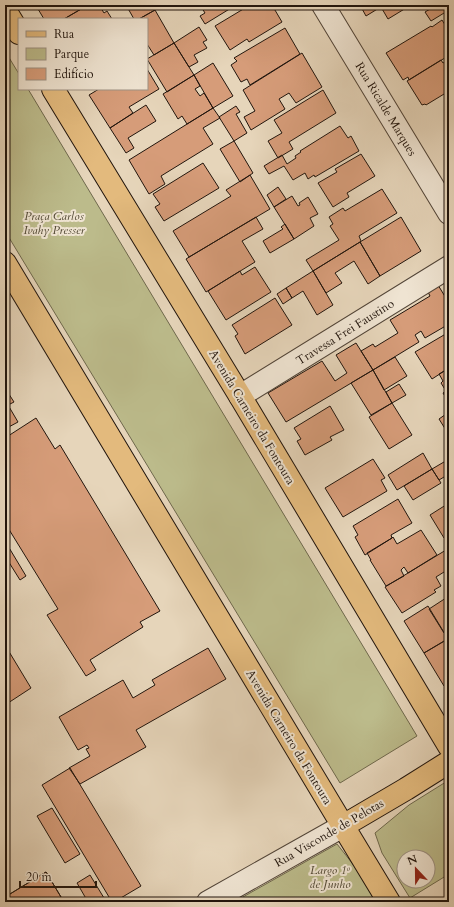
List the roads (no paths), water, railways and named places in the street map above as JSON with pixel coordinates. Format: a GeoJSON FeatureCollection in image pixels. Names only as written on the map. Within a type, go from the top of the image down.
{"type":"FeatureCollection","features":[{"type":"Feature","properties":{"kind":"main road"},"geometry":{"type":"LineString","coordinates":[[5,10],[18,31]]}},
{"type":"Feature","properties":{"kind":"main road","name":"Avenida Carneiro da Fontoura"},"geometry":{"type":"LineString","coordinates":[[54,90],[240,396],[449,746]]}},
{"type":"Feature","properties":{"kind":"main road","name":"Avenida Carneiro da Fontoura"},"geometry":{"type":"LineString","coordinates":[[5,263],[389,902]]}},
{"type":"Feature","properties":{"kind":"main road","name":"Rua Visconde de Pelotas"},"geometry":{"type":"LineString","coordinates":[[343,826],[449,762]]}},
{"type":"Feature","properties":{"kind":"street","name":"Rua Ricalde Marques"},"geometry":{"type":"LineString","coordinates":[[322,5],[449,213]]}},
{"type":"Feature","properties":{"kind":"street","name":"Travessa Frei Faustino"},"geometry":{"type":"LineString","coordinates":[[240,396],[449,267]]}},
{"type":"Feature","properties":{"kind":"street","name":"Rua Visconde de Pelotas"},"geometry":{"type":"LineString","coordinates":[[208,902],[343,826]]}},
{"type":"Feature","properties":{"kind":"park label","name":"Praça Carlos Ivahy Presser"},"geometry":{"type":"Point","coordinates":[54,223]}},
{"type":"Feature","properties":{"kind":"park label","name":"Largo 1º de Junho"},"geometry":{"type":"Point","coordinates":[330,877]}}]}
